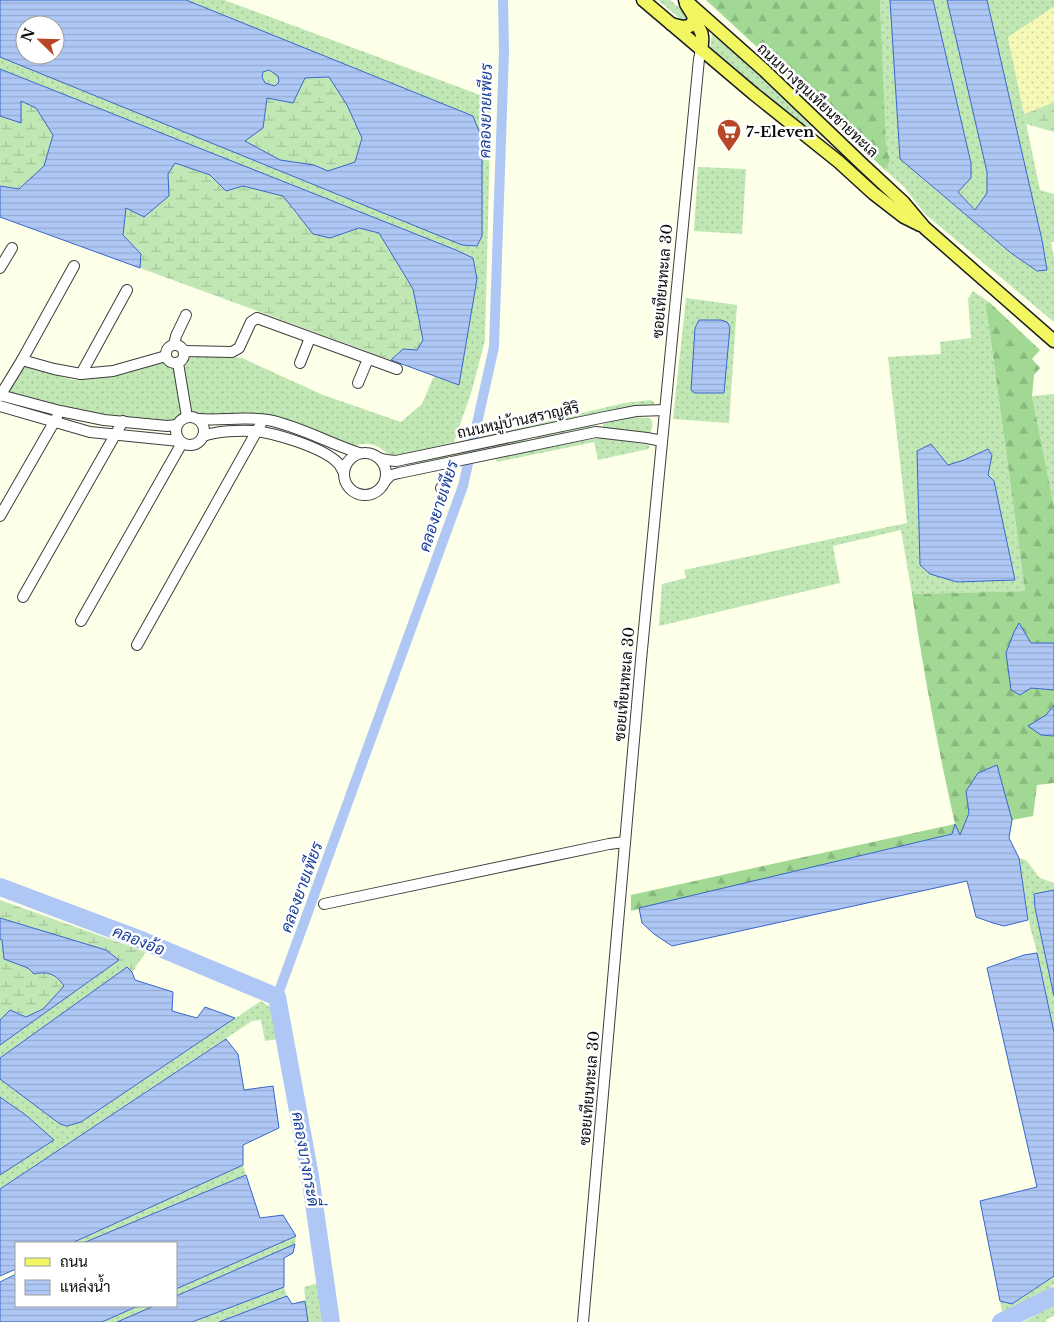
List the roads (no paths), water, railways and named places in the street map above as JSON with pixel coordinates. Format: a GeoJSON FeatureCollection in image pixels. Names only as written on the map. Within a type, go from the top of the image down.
{"type":"FeatureCollection","features":[{"type":"Feature","properties":{"kind":"main road","name":"ถนนบางขุนเทียนชายทะเล"},"geometry":{"type":"LineString","coordinates":[[643,0],[782,117],[839,162],[873,193],[904,217],[925,228]]}},
{"type":"Feature","properties":{"kind":"main road","name":"ถนนบางขุนเทียนชายทะเล"},"geometry":{"type":"LineString","coordinates":[[684,0],[765,71],[904,203],[925,228],[1054,341]]}},
{"type":"Feature","properties":{"kind":"main road"},"geometry":{"type":"LineString","coordinates":[[684,0],[702,32],[701,50]]}},
{"type":"Feature","properties":{"kind":"main road"},"geometry":{"type":"LineString","coordinates":[[671,24],[683,28],[690,26],[694,20]]}},
{"type":"Feature","properties":{"kind":"street","name":"ซอยเทียนทะเล 30"},"geometry":{"type":"LineString","coordinates":[[583,1322],[641,657],[701,50]]}},
{"type":"Feature","properties":{"kind":"street"},"geometry":{"type":"LineString","coordinates":[[0,268],[12,248]]}},
{"type":"Feature","properties":{"kind":"street"},"geometry":{"type":"LineString","coordinates":[[74,266],[0,396],[60,412],[104,420],[167,426],[177,425]]}},
{"type":"Feature","properties":{"kind":"street"},"geometry":{"type":"LineString","coordinates":[[81,374],[127,290]]}},
{"type":"Feature","properties":{"kind":"street"},"geometry":{"type":"LineString","coordinates":[[174,345],[186,315]]}},
{"type":"Feature","properties":{"kind":"street"},"geometry":{"type":"LineString","coordinates":[[184,351],[232,352],[239,348],[252,322],[257,318],[397,369]]}},
{"type":"Feature","properties":{"kind":"street"},"geometry":{"type":"LineString","coordinates":[[300,363],[310,338]]}},
{"type":"Feature","properties":{"kind":"street"},"geometry":{"type":"LineString","coordinates":[[174,345],[180,346],[184,351],[184,357],[178,363],[169,362],[166,356],[169,348],[174,345]]}},
{"type":"Feature","properties":{"kind":"street"},"geometry":{"type":"LineString","coordinates":[[22,360],[81,374],[113,371],[166,356]]}},
{"type":"Feature","properties":{"kind":"street"},"geometry":{"type":"LineString","coordinates":[[358,383],[368,359]]}},
{"type":"Feature","properties":{"kind":"street"},"geometry":{"type":"LineString","coordinates":[[178,363],[193,418],[204,426],[203,436]]}},
{"type":"Feature","properties":{"kind":"street"},"geometry":{"type":"LineString","coordinates":[[0,406],[90,432],[181,442],[188,445],[193,445],[203,436],[212,433],[257,432],[271,434],[328,455],[339,463],[343,471]]}},
{"type":"Feature","properties":{"kind":"street","name":"ถนนหมู่บ้านสราญสิริ"},"geometry":{"type":"LineString","coordinates":[[378,458],[396,461],[636,411],[665,410]]}},
{"type":"Feature","properties":{"kind":"street"},"geometry":{"type":"LineString","coordinates":[[0,516],[60,412]]}},
{"type":"Feature","properties":{"kind":"street"},"geometry":{"type":"LineString","coordinates":[[181,442],[175,432],[180,420],[193,418],[211,420],[244,418],[263,420],[299,430],[359,453]]}},
{"type":"Feature","properties":{"kind":"street"},"geometry":{"type":"LineString","coordinates":[[600,418],[598,424],[600,430],[606,433]]}},
{"type":"Feature","properties":{"kind":"street"},"geometry":{"type":"LineString","coordinates":[[137,645],[263,420]]}},
{"type":"Feature","properties":{"kind":"street"},"geometry":{"type":"LineString","coordinates":[[23,597],[123,421]]}},
{"type":"Feature","properties":{"kind":"street","name":"ถนนหมู่บ้านสราญสิริ"},"geometry":{"type":"LineString","coordinates":[[385,481],[391,475],[596,432],[662,441]]}},
{"type":"Feature","properties":{"kind":"street"},"geometry":{"type":"LineString","coordinates":[[529,433],[532,446]]}},
{"type":"Feature","properties":{"kind":"street"},"geometry":{"type":"LineString","coordinates":[[81,621],[181,442]]}},
{"type":"Feature","properties":{"kind":"street"},"geometry":{"type":"LineString","coordinates":[[359,453],[370,453],[382,461],[385,468],[385,481],[376,492],[370,495],[357,494],[346,485],[343,479],[345,464],[350,458],[359,453]]}},
{"type":"Feature","properties":{"kind":"street"},"geometry":{"type":"LineString","coordinates":[[324,904],[625,842]]}},
{"type":"Feature","properties":{"kind":"water"},"geometry":{"type":"Polygon","coordinates":[[[0,0],[186,0],[473,116],[482,139],[482,236],[477,246],[462,245],[20,65],[65,65],[65,15],[15,15],[15,63],[0,57],[0,0]],[[269,70],[263,72],[262,77],[265,83],[275,86],[279,82],[278,76],[269,70]],[[329,77],[305,78],[293,103],[267,98],[263,128],[245,141],[280,160],[314,165],[328,171],[355,162],[362,138],[347,105],[329,77]]]}},
{"type":"Feature","properties":{"kind":"water"},"geometry":{"type":"Polygon","coordinates":[[[890,0],[933,0],[971,163],[971,178],[958,192],[975,210],[987,193],[987,172],[947,0],[987,0],[1042,240],[1047,270],[1037,271],[1011,253],[900,159],[890,0]]]}},
{"type":"Feature","properties":{"kind":"water"},"geometry":{"type":"Polygon","coordinates":[[[0,69],[473,258],[477,279],[459,385],[391,360],[403,349],[417,350],[423,340],[413,289],[379,233],[359,228],[330,238],[313,234],[283,196],[243,186],[226,191],[210,175],[175,163],[168,174],[169,196],[144,217],[126,208],[123,235],[141,254],[140,268],[0,217],[0,186],[19,189],[44,166],[53,135],[36,108],[21,101],[21,123],[0,116],[0,69]]]}},
{"type":"Feature","properties":{"kind":"water"},"geometry":{"type":"Polygon","coordinates":[[[699,320],[721,320],[727,322],[730,327],[724,393],[695,393],[691,390],[695,328],[699,320]]]}},
{"type":"Feature","properties":{"kind":"water"},"geometry":{"type":"Polygon","coordinates":[[[931,444],[948,465],[988,449],[992,455],[988,475],[994,481],[1015,580],[957,582],[930,574],[920,565],[917,451],[931,444]]]}},
{"type":"Feature","properties":{"kind":"water"},"geometry":{"type":"Polygon","coordinates":[[[1019,623],[1031,643],[1054,643],[1054,690],[1031,688],[1020,695],[1011,690],[1006,653],[1019,623]]]}},
{"type":"Feature","properties":{"kind":"water"},"geometry":{"type":"Polygon","coordinates":[[[1054,705],[1054,736],[1041,735],[1028,726],[1046,715],[1054,705]]]}},
{"type":"Feature","properties":{"kind":"water"},"geometry":{"type":"Polygon","coordinates":[[[997,765],[1012,820],[1009,838],[1019,858],[1028,920],[1004,926],[976,917],[967,881],[672,946],[642,923],[639,908],[952,834],[955,824],[960,835],[969,813],[966,791],[978,773],[997,765]]]}},
{"type":"Feature","properties":{"kind":"water"},"geometry":{"type":"Polygon","coordinates":[[[1054,890],[1054,996],[1035,908],[1034,894],[1054,890]]]}},
{"type":"Feature","properties":{"kind":"water"},"geometry":{"type":"Polygon","coordinates":[[[0,918],[106,950],[119,960],[0,1045],[0,1020],[10,1010],[26,1017],[43,1009],[64,986],[51,974],[34,974],[28,968],[4,959],[2,940],[0,939],[0,918]]]}},
{"type":"Feature","properties":{"kind":"water"},"geometry":{"type":"Polygon","coordinates":[[[1037,953],[1054,1032],[1054,1276],[1012,1304],[1000,1301],[980,1201],[1037,1187],[987,968],[1024,955],[1037,953]]]}},
{"type":"Feature","properties":{"kind":"water"},"geometry":{"type":"Polygon","coordinates":[[[127,967],[132,972],[135,980],[173,992],[172,1011],[197,1018],[205,1007],[235,1018],[81,1122],[67,1126],[60,1124],[0,1079],[0,1058],[127,967]]]}},
{"type":"Feature","properties":{"kind":"water"},"geometry":{"type":"Polygon","coordinates":[[[226,1039],[238,1054],[244,1090],[273,1086],[279,1128],[243,1145],[243,1165],[74,1242],[15,1242],[15,1269],[0,1276],[0,1189],[226,1039]]]}},
{"type":"Feature","properties":{"kind":"water"},"geometry":{"type":"Polygon","coordinates":[[[0,1097],[27,1116],[54,1140],[0,1175],[0,1097]]]}},
{"type":"Feature","properties":{"kind":"water"},"geometry":{"type":"Polygon","coordinates":[[[246,1175],[260,1218],[283,1215],[296,1236],[178,1288],[178,1242],[85,1242],[246,1175]]]}},
{"type":"Feature","properties":{"kind":"water"},"geometry":{"type":"Polygon","coordinates":[[[295,1244],[293,1253],[284,1258],[284,1287],[192,1322],[117,1322],[152,1307],[178,1307],[178,1295],[295,1244]]]}},
{"type":"Feature","properties":{"kind":"water"},"geometry":{"type":"Polygon","coordinates":[[[15,1274],[15,1307],[136,1307],[102,1322],[0,1322],[0,1282],[15,1274]]]}},
{"type":"Feature","properties":{"kind":"water"},"geometry":{"type":"Polygon","coordinates":[[[287,1296],[292,1304],[305,1301],[308,1322],[219,1322],[287,1296]]]}},
{"type":"Feature","properties":{"kind":"waterway","name":"คลองยายเพียร"},"geometry":{"type":"LineString","coordinates":[[277,997],[463,486],[494,347],[504,51],[503,0]]}},
{"type":"Feature","properties":{"kind":"waterway","name":"คลองบางกระดี่"},"geometry":{"type":"LineString","coordinates":[[0,887],[141,940],[277,997],[310,1176],[331,1322]]}},
{"type":"Feature","properties":{"kind":"waterway"},"geometry":{"type":"LineString","coordinates":[[1001,1322],[1054,1296]]}},
{"type":"Feature","properties":{"kind":"place","name":"7-Eleven"},"geometry":{"type":"Point","coordinates":[729,152]}},
{"type":"Feature","properties":{"kind":"water label","name":"คลองอ้อ"},"geometry":{"type":"Point","coordinates":[139,940]}}]}
